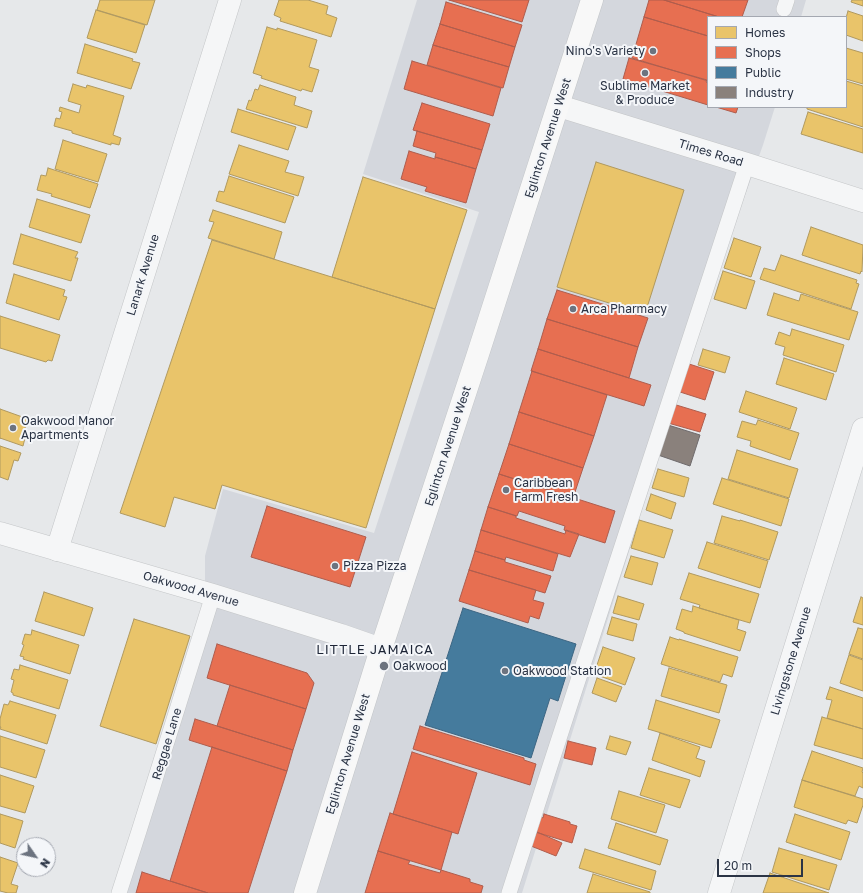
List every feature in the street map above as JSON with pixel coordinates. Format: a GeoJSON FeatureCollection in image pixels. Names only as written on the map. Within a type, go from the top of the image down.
{"type":"FeatureCollection","features":[{"type":"Feature","properties":{"kind":"main road","name":"Eglinton Avenue West"},"geometry":{"type":"LineString","coordinates":[[306,893],[381,649],[559,106],[592,0]]}},
{"type":"Feature","properties":{"kind":"street","name":"Lanark Avenue"},"geometry":{"type":"LineString","coordinates":[[57,550],[230,0]]}},
{"type":"Feature","properties":{"kind":"street","name":"Times Road"},"geometry":{"type":"LineString","coordinates":[[559,106],[863,201]]}},
{"type":"Feature","properties":{"kind":"street","name":"Livingstone Avenue"},"geometry":{"type":"LineString","coordinates":[[719,893],[863,429]]}},
{"type":"Feature","properties":{"kind":"street","name":"Oakwood Avenue"},"geometry":{"type":"LineString","coordinates":[[1,536],[57,550],[213,595],[342,635],[381,649]]}},
{"type":"Feature","properties":{"kind":"lane"},"geometry":{"type":"LineString","coordinates":[[509,893],[747,164]]}},
{"type":"Feature","properties":{"kind":"lane","name":"Reggae Lane"},"geometry":{"type":"LineString","coordinates":[[119,893],[140,831],[213,595]]}},
{"type":"Feature","properties":{"kind":"shaded area"},"geometry":{"type":"Polygon","coordinates":[[[417,0],[806,0],[801,16],[707,16],[707,108],[775,108],[709,296],[522,893],[118,893],[205,629],[205,556],[223,489],[374,533],[479,212],[363,174],[417,0]]]}},
{"type":"Feature","properties":{"kind":"building: Homes"},"geometry":{"type":"Polygon","coordinates":[[[100,0],[155,0],[147,25],[97,10],[100,0]]]}},
{"type":"Feature","properties":{"kind":"building: Homes"},"geometry":{"type":"Polygon","coordinates":[[[279,0],[308,0],[328,6],[326,14],[337,18],[331,37],[280,21],[281,18],[274,15],[279,0]]]}},
{"type":"Feature","properties":{"kind":"building: Homes"},"geometry":{"type":"Polygon","coordinates":[[[852,0],[863,0],[863,6],[851,2],[852,0]]]}},
{"type":"Feature","properties":{"kind":"building: Homes"},"geometry":{"type":"Polygon","coordinates":[[[96,10],[145,25],[136,53],[87,38],[96,10]]]}},
{"type":"Feature","properties":{"kind":"building: Homes"},"geometry":{"type":"Polygon","coordinates":[[[848,11],[863,16],[863,41],[847,35],[847,16],[848,11]]]}},
{"type":"Feature","properties":{"kind":"building: Homes"},"geometry":{"type":"Polygon","coordinates":[[[267,27],[277,30],[277,28],[317,40],[309,67],[319,70],[312,92],[302,89],[301,91],[261,78],[262,76],[253,73],[267,27]]]}},
{"type":"Feature","properties":{"kind":"building: Homes"},"geometry":{"type":"Polygon","coordinates":[[[85,44],[133,59],[132,61],[140,63],[131,89],[77,73],[85,44]]]}},
{"type":"Feature","properties":{"kind":"building: Homes"},"geometry":{"type":"Polygon","coordinates":[[[847,48],[863,53],[863,84],[847,79],[847,48]]]}},
{"type":"Feature","properties":{"kind":"building: Homes"},"geometry":{"type":"Polygon","coordinates":[[[847,81],[863,86],[863,127],[807,109],[847,108],[847,81]]]}},
{"type":"Feature","properties":{"kind":"building: Homes"},"geometry":{"type":"Polygon","coordinates":[[[73,84],[86,88],[87,85],[124,96],[113,135],[121,138],[119,145],[111,143],[111,145],[54,126],[56,118],[60,119],[62,112],[59,111],[60,107],[79,113],[81,105],[68,101],[73,84]]]}},
{"type":"Feature","properties":{"kind":"building: Homes"},"geometry":{"type":"Polygon","coordinates":[[[260,85],[296,97],[294,105],[312,111],[307,128],[246,109],[249,100],[251,101],[255,89],[258,90],[260,85]]]}},
{"type":"Feature","properties":{"kind":"building: Homes"},"geometry":{"type":"Polygon","coordinates":[[[238,109],[296,127],[288,150],[231,132],[238,109]]]}},
{"type":"Feature","properties":{"kind":"building: Homes"},"geometry":{"type":"Polygon","coordinates":[[[808,112],[863,129],[863,153],[801,134],[808,112]]]}},
{"type":"Feature","properties":{"kind":"building: Homes"},"geometry":{"type":"Polygon","coordinates":[[[63,140],[107,154],[98,182],[55,169],[63,140]]]}},
{"type":"Feature","properties":{"kind":"building: Homes"},"geometry":{"type":"Polygon","coordinates":[[[239,145],[289,161],[285,172],[304,177],[298,196],[229,174],[239,145]]]}},
{"type":"Feature","properties":{"kind":"building: Homes"},"geometry":{"type":"Polygon","coordinates":[[[596,162],[684,190],[645,314],[557,287],[596,162]]]}},
{"type":"Feature","properties":{"kind":"building: Homes"},"geometry":{"type":"Polygon","coordinates":[[[48,168],[98,184],[90,208],[37,190],[41,175],[46,176],[48,168]]]}},
{"type":"Feature","properties":{"kind":"building: Homes"},"geometry":{"type":"Polygon","coordinates":[[[229,176],[294,197],[285,223],[216,201],[219,191],[224,192],[229,176]]]}},
{"type":"Feature","properties":{"kind":"building: Homes"},"geometry":{"type":"Polygon","coordinates":[[[363,177],[467,210],[435,309],[332,277],[363,177]]]}},
{"type":"Feature","properties":{"kind":"building: Homes"},"geometry":{"type":"Polygon","coordinates":[[[37,199],[90,215],[81,243],[29,227],[37,199]]]}},
{"type":"Feature","properties":{"kind":"building: Homes"},"geometry":{"type":"Polygon","coordinates":[[[213,210],[282,232],[274,259],[208,238],[214,222],[209,221],[213,210]]]}},
{"type":"Feature","properties":{"kind":"building: Homes"},"geometry":{"type":"Polygon","coordinates":[[[811,227],[863,245],[862,272],[861,271],[860,274],[802,255],[811,227]]]}},
{"type":"Feature","properties":{"kind":"building: Homes"},"geometry":{"type":"Polygon","coordinates":[[[21,234],[78,252],[75,258],[78,258],[71,281],[13,264],[21,234]]]}},
{"type":"Feature","properties":{"kind":"building: Homes"},"geometry":{"type":"Polygon","coordinates":[[[734,238],[761,247],[751,277],[724,268],[734,238]]]}},
{"type":"Feature","properties":{"kind":"building: Homes"},"geometry":{"type":"Polygon","coordinates":[[[212,240],[435,309],[366,528],[222,485],[215,509],[174,497],[165,527],[120,513],[212,240]]]}},
{"type":"Feature","properties":{"kind":"building: Homes"},"geometry":{"type":"Polygon","coordinates":[[[781,255],[857,280],[856,283],[859,284],[851,309],[760,279],[764,268],[775,271],[781,255]]]}},
{"type":"Feature","properties":{"kind":"building: Homes"},"geometry":{"type":"Polygon","coordinates":[[[723,271],[755,281],[746,309],[714,299],[723,271]]]}},
{"type":"Feature","properties":{"kind":"building: Homes"},"geometry":{"type":"Polygon","coordinates":[[[14,274],[65,290],[63,296],[67,297],[59,320],[6,303],[14,274]]]}},
{"type":"Feature","properties":{"kind":"building: Homes"},"geometry":{"type":"Polygon","coordinates":[[[774,293],[799,301],[801,294],[858,312],[849,340],[767,315],[774,293]]]}},
{"type":"Feature","properties":{"kind":"building: Homes"},"geometry":{"type":"Polygon","coordinates":[[[0,316],[60,335],[52,361],[48,360],[46,362],[0,348],[0,316]]]}},
{"type":"Feature","properties":{"kind":"building: Homes"},"geometry":{"type":"Polygon","coordinates":[[[792,329],[844,345],[836,372],[783,355],[785,347],[775,344],[779,332],[790,336],[792,329]]]}},
{"type":"Feature","properties":{"kind":"building: Homes"},"geometry":{"type":"Polygon","coordinates":[[[703,349],[730,357],[725,373],[698,365],[703,349]]]}},
{"type":"Feature","properties":{"kind":"building: Homes"},"geometry":{"type":"Polygon","coordinates":[[[784,358],[834,374],[826,400],[776,384],[784,358]]]}},
{"type":"Feature","properties":{"kind":"building: Homes"},"geometry":{"type":"Polygon","coordinates":[[[746,391],[797,408],[790,429],[739,412],[746,391]]]}},
{"type":"Feature","properties":{"kind":"building: Homes","name":"Oakwood Manor Apartments"},"geometry":{"type":"Polygon","coordinates":[[[0,409],[28,419],[22,437],[25,438],[23,446],[0,438],[0,409]]]}},
{"type":"Feature","properties":{"kind":"building: Homes"},"geometry":{"type":"Polygon","coordinates":[[[758,420],[799,433],[790,460],[750,446],[751,441],[737,437],[742,421],[756,425],[758,420]]]}},
{"type":"Feature","properties":{"kind":"building: Homes","name":"Oakwood Manor Apartments"},"geometry":{"type":"Polygon","coordinates":[[[0,446],[21,453],[18,461],[14,460],[8,480],[0,477],[0,446]]]}},
{"type":"Feature","properties":{"kind":"building: Homes"},"geometry":{"type":"Polygon","coordinates":[[[737,450],[798,469],[789,498],[728,479],[737,450]]]}},
{"type":"Feature","properties":{"kind":"building: Homes"},"geometry":{"type":"Polygon","coordinates":[[[658,469],[689,478],[684,497],[652,488],[658,469]]]}},
{"type":"Feature","properties":{"kind":"building: Homes"},"geometry":{"type":"Polygon","coordinates":[[[722,478],[789,499],[781,526],[713,504],[722,478]]]}},
{"type":"Feature","properties":{"kind":"building: Homes"},"geometry":{"type":"Polygon","coordinates":[[[651,494],[676,503],[671,519],[646,510],[651,494]]]}},
{"type":"Feature","properties":{"kind":"building: Homes"},"geometry":{"type":"Polygon","coordinates":[[[722,516],[778,532],[769,560],[714,543],[722,516]]]}},
{"type":"Feature","properties":{"kind":"building: Homes"},"geometry":{"type":"Polygon","coordinates":[[[639,520],[673,530],[664,558],[631,548],[639,520]]]}},
{"type":"Feature","properties":{"kind":"building: Homes"},"geometry":{"type":"Polygon","coordinates":[[[707,542],[768,561],[760,588],[698,568],[707,542]]]}},
{"type":"Feature","properties":{"kind":"building: Homes"},"geometry":{"type":"Polygon","coordinates":[[[631,556],[658,563],[652,585],[624,577],[631,556]]]}},
{"type":"Feature","properties":{"kind":"building: Homes"},"geometry":{"type":"Polygon","coordinates":[[[689,573],[759,594],[750,623],[699,608],[700,605],[680,599],[689,573]]]}},
{"type":"Feature","properties":{"kind":"building: Homes"},"geometry":{"type":"Polygon","coordinates":[[[44,592],[93,608],[84,636],[35,621],[44,592]]]}},
{"type":"Feature","properties":{"kind":"building: Homes"},"geometry":{"type":"Polygon","coordinates":[[[618,596],[644,604],[639,620],[613,613],[618,596]]]}},
{"type":"Feature","properties":{"kind":"building: Homes"},"geometry":{"type":"Polygon","coordinates":[[[861,597],[863,598],[863,625],[853,622],[861,597]]]}},
{"type":"Feature","properties":{"kind":"building: Homes"},"geometry":{"type":"Polygon","coordinates":[[[693,606],[739,620],[737,629],[746,632],[740,651],[676,629],[682,609],[692,612],[693,606]]]}},
{"type":"Feature","properties":{"kind":"building: Homes"},"geometry":{"type":"Polygon","coordinates":[[[612,617],[637,624],[633,641],[607,634],[612,617]]]}},
{"type":"Feature","properties":{"kind":"building: Homes"},"geometry":{"type":"Polygon","coordinates":[[[134,619],[190,636],[156,744],[100,726],[134,619]]]}},
{"type":"Feature","properties":{"kind":"building: Homes"},"geometry":{"type":"Polygon","coordinates":[[[858,628],[863,629],[863,659],[849,654],[858,628]]]}},
{"type":"Feature","properties":{"kind":"building: Homes"},"geometry":{"type":"Polygon","coordinates":[[[32,630],[79,645],[70,674],[23,659],[24,657],[20,656],[24,645],[22,644],[25,634],[31,635],[32,630]]]}},
{"type":"Feature","properties":{"kind":"building: Homes"},"geometry":{"type":"Polygon","coordinates":[[[670,637],[738,657],[732,677],[723,674],[720,682],[661,664],[670,637]]]}},
{"type":"Feature","properties":{"kind":"building: Homes"},"geometry":{"type":"Polygon","coordinates":[[[603,647],[635,658],[625,685],[594,674],[603,647]]]}},
{"type":"Feature","properties":{"kind":"building: Homes"},"geometry":{"type":"Polygon","coordinates":[[[849,655],[863,660],[863,691],[840,683],[849,655]]]}},
{"type":"Feature","properties":{"kind":"building: Homes"},"geometry":{"type":"Polygon","coordinates":[[[20,665],[68,680],[59,709],[13,695],[11,692],[14,680],[11,679],[14,669],[19,670],[20,665]]]}},
{"type":"Feature","properties":{"kind":"building: Homes"},"geometry":{"type":"Polygon","coordinates":[[[669,668],[727,685],[719,713],[661,696],[669,668]]]}},
{"type":"Feature","properties":{"kind":"building: Homes"},"geometry":{"type":"Polygon","coordinates":[[[597,678],[622,687],[616,702],[592,693],[597,678]]]}},
{"type":"Feature","properties":{"kind":"building: Homes"},"geometry":{"type":"Polygon","coordinates":[[[830,687],[863,698],[863,729],[827,718],[832,700],[826,699],[830,687]]]}},
{"type":"Feature","properties":{"kind":"building: Homes"},"geometry":{"type":"Polygon","coordinates":[[[656,700],[720,720],[711,748],[648,729],[656,700]]]}},
{"type":"Feature","properties":{"kind":"building: Homes"},"geometry":{"type":"Polygon","coordinates":[[[10,701],[56,715],[47,744],[0,729],[0,719],[4,704],[8,705],[10,701]]]}},
{"type":"Feature","properties":{"kind":"building: Homes"},"geometry":{"type":"Polygon","coordinates":[[[822,717],[863,729],[863,759],[814,745],[822,717]]]}},
{"type":"Feature","properties":{"kind":"building: Homes"},"geometry":{"type":"Polygon","coordinates":[[[660,733],[700,747],[696,758],[705,761],[700,777],[652,760],[660,733]]]}},
{"type":"Feature","properties":{"kind":"building: Homes"},"geometry":{"type":"Polygon","coordinates":[[[0,736],[45,750],[36,778],[0,767],[0,736]]]}},
{"type":"Feature","properties":{"kind":"building: Homes"},"geometry":{"type":"Polygon","coordinates":[[[610,736],[631,742],[626,755],[606,749],[610,736]]]}},
{"type":"Feature","properties":{"kind":"building: Homes"},"geometry":{"type":"Polygon","coordinates":[[[812,751],[863,768],[863,788],[859,786],[855,796],[802,780],[812,751]]]}},
{"type":"Feature","properties":{"kind":"building: Homes"},"geometry":{"type":"Polygon","coordinates":[[[649,768],[690,780],[680,808],[640,795],[649,768]]]}},
{"type":"Feature","properties":{"kind":"building: Homes"},"geometry":{"type":"Polygon","coordinates":[[[0,775],[34,786],[25,813],[0,806],[0,775]]]}},
{"type":"Feature","properties":{"kind":"building: Homes"},"geometry":{"type":"Polygon","coordinates":[[[802,780],[863,799],[863,805],[857,823],[848,820],[846,824],[794,807],[802,780]]]}},
{"type":"Feature","properties":{"kind":"building: Homes"},"geometry":{"type":"Polygon","coordinates":[[[619,791],[665,805],[656,833],[611,819],[619,791]]]}},
{"type":"Feature","properties":{"kind":"building: Homes"},"geometry":{"type":"Polygon","coordinates":[[[0,814],[23,821],[18,837],[16,837],[15,848],[0,843],[0,814]]]}},
{"type":"Feature","properties":{"kind":"building: Homes"},"geometry":{"type":"Polygon","coordinates":[[[795,814],[850,832],[841,860],[786,842],[795,814]]]}},
{"type":"Feature","properties":{"kind":"building: Homes"},"geometry":{"type":"Polygon","coordinates":[[[616,823],[668,840],[660,865],[608,848],[616,823]]]}},
{"type":"Feature","properties":{"kind":"building: Homes"},"geometry":{"type":"Polygon","coordinates":[[[779,848],[837,865],[829,890],[772,872],[779,848]]]}},
{"type":"Feature","properties":{"kind":"building: Homes"},"geometry":{"type":"Polygon","coordinates":[[[585,849],[656,871],[651,890],[579,868],[585,849]]]}},
{"type":"Feature","properties":{"kind":"building: Homes"},"geometry":{"type":"Polygon","coordinates":[[[0,857],[16,862],[16,869],[11,884],[18,886],[16,893],[0,891],[0,857]]]}},
{"type":"Feature","properties":{"kind":"building: Homes"},"geometry":{"type":"Polygon","coordinates":[[[770,873],[829,893],[763,893],[770,873]]]}},
{"type":"Feature","properties":{"kind":"building: Homes"},"geometry":{"type":"Polygon","coordinates":[[[593,874],[650,892],[650,893],[587,893],[593,874]]]}},
{"type":"Feature","properties":{"kind":"building: Shops"},"geometry":{"type":"Polygon","coordinates":[[[449,0],[529,0],[522,22],[449,0]]]}},
{"type":"Feature","properties":{"kind":"building: Shops"},"geometry":{"type":"Polygon","coordinates":[[[649,0],[664,0],[716,16],[707,16],[707,36],[644,17],[649,0]]]}},
{"type":"Feature","properties":{"kind":"building: Shops"},"geometry":{"type":"Polygon","coordinates":[[[664,0],[748,0],[742,16],[716,16],[664,0]]]}},
{"type":"Feature","properties":{"kind":"building: Shops"},"geometry":{"type":"Polygon","coordinates":[[[446,2],[522,25],[515,47],[440,24],[446,2]]]}},
{"type":"Feature","properties":{"kind":"building: Shops"},"geometry":{"type":"Polygon","coordinates":[[[644,17],[707,36],[707,81],[632,58],[644,17]]]}},
{"type":"Feature","properties":{"kind":"building: Shops"},"geometry":{"type":"Polygon","coordinates":[[[440,24],[515,47],[509,67],[433,45],[440,24]]]}},
{"type":"Feature","properties":{"kind":"building: Shops"},"geometry":{"type":"Polygon","coordinates":[[[433,45],[509,67],[503,88],[427,65],[433,45]]]}},
{"type":"Feature","properties":{"kind":"building: Shops"},"geometry":{"type":"Polygon","coordinates":[[[629,58],[707,80],[707,105],[623,79],[629,58]]]}},
{"type":"Feature","properties":{"kind":"building: Shops"},"geometry":{"type":"Polygon","coordinates":[[[412,61],[501,88],[493,116],[404,89],[412,61]]]}},
{"type":"Feature","properties":{"kind":"building: Shops"},"geometry":{"type":"Polygon","coordinates":[[[422,103],[490,124],[482,150],[413,130],[422,103]]]}},
{"type":"Feature","properties":{"kind":"building: Shops"},"geometry":{"type":"Polygon","coordinates":[[[719,108],[738,108],[736,113],[719,108]]]}},
{"type":"Feature","properties":{"kind":"building: Shops"},"geometry":{"type":"Polygon","coordinates":[[[417,131],[482,150],[476,169],[435,157],[436,153],[413,146],[417,131]]]}},
{"type":"Feature","properties":{"kind":"building: Shops"},"geometry":{"type":"Polygon","coordinates":[[[409,151],[476,169],[466,203],[425,191],[427,187],[401,179],[409,151]]]}},
{"type":"Feature","properties":{"kind":"building: Shops"},"geometry":{"type":"Polygon","coordinates":[[[557,290],[648,318],[638,347],[547,319],[557,290]]]}},
{"type":"Feature","properties":{"kind":"building: Shops"},"geometry":{"type":"Polygon","coordinates":[[[547,319],[638,347],[629,378],[538,349],[547,319]]]}},
{"type":"Feature","properties":{"kind":"building: Shops"},"geometry":{"type":"Polygon","coordinates":[[[538,349],[651,385],[644,406],[531,371],[538,349]]]}},
{"type":"Feature","properties":{"kind":"building: Shops"},"geometry":{"type":"Polygon","coordinates":[[[686,363],[714,372],[705,400],[677,391],[686,363]]]}},
{"type":"Feature","properties":{"kind":"building: Shops"},"geometry":{"type":"Polygon","coordinates":[[[532,371],[607,395],[594,436],[519,412],[532,371]]]}},
{"type":"Feature","properties":{"kind":"building: Shops"},"geometry":{"type":"Polygon","coordinates":[[[673,404],[706,414],[700,432],[668,423],[673,404]]]}},
{"type":"Feature","properties":{"kind":"building: Shops"},"geometry":{"type":"Polygon","coordinates":[[[519,412],[594,436],[583,468],[509,444],[519,412]]]}},
{"type":"Feature","properties":{"kind":"building: Shops"},"geometry":{"type":"Polygon","coordinates":[[[509,444],[583,468],[573,498],[499,474],[509,444]]]}},
{"type":"Feature","properties":{"kind":"building: Shops"},"geometry":{"type":"Polygon","coordinates":[[[499,474],[615,511],[605,543],[564,530],[565,526],[519,511],[517,516],[488,507],[499,474]]]}},
{"type":"Feature","properties":{"kind":"building: Shops"},"geometry":{"type":"Polygon","coordinates":[[[267,506],[366,537],[350,587],[251,557],[267,506]]]}},
{"type":"Feature","properties":{"kind":"building: Shops"},"geometry":{"type":"Polygon","coordinates":[[[488,507],[565,534],[566,530],[579,534],[570,557],[481,530],[488,507]]]}},
{"type":"Feature","properties":{"kind":"building: Shops"},"geometry":{"type":"Polygon","coordinates":[[[481,530],[558,554],[553,571],[506,557],[505,560],[475,551],[481,530]]]}},
{"type":"Feature","properties":{"kind":"building: Shops"},"geometry":{"type":"Polygon","coordinates":[[[475,551],[551,576],[545,593],[469,570],[475,551]]]}},
{"type":"Feature","properties":{"kind":"building: Shops"},"geometry":{"type":"Polygon","coordinates":[[[469,570],[536,590],[533,600],[544,603],[539,619],[530,616],[528,623],[459,601],[469,570]]]}},
{"type":"Feature","properties":{"kind":"building: Shops"},"geometry":{"type":"Polygon","coordinates":[[[217,644],[307,673],[314,683],[306,709],[207,678],[217,644]]]}},
{"type":"Feature","properties":{"kind":"building: Shops"},"geometry":{"type":"Polygon","coordinates":[[[230,685],[306,709],[293,750],[217,726],[230,685]]]}},
{"type":"Feature","properties":{"kind":"building: Shops"},"geometry":{"type":"Polygon","coordinates":[[[195,719],[293,750],[287,771],[189,740],[195,719]]]}},
{"type":"Feature","properties":{"kind":"building: Shops"},"geometry":{"type":"Polygon","coordinates":[[[420,726],[524,758],[524,760],[536,764],[530,785],[413,749],[420,726]]]}},
{"type":"Feature","properties":{"kind":"building: Shops"},"geometry":{"type":"Polygon","coordinates":[[[568,741],[596,748],[592,765],[564,758],[568,741]]]}},
{"type":"Feature","properties":{"kind":"building: Shops"},"geometry":{"type":"Polygon","coordinates":[[[212,747],[287,771],[248,893],[208,893],[170,881],[212,747]]]}},
{"type":"Feature","properties":{"kind":"building: Shops"},"geometry":{"type":"Polygon","coordinates":[[[412,752],[477,773],[458,834],[393,814],[412,752]]]}},
{"type":"Feature","properties":{"kind":"building: Shops"},"geometry":{"type":"Polygon","coordinates":[[[390,813],[452,832],[441,870],[378,851],[390,813]]]}},
{"type":"Feature","properties":{"kind":"building: Shops"},"geometry":{"type":"Polygon","coordinates":[[[544,814],[570,822],[570,824],[577,826],[572,843],[535,832],[539,816],[543,818],[544,814]]]}},
{"type":"Feature","properties":{"kind":"building: Shops"},"geometry":{"type":"Polygon","coordinates":[[[537,832],[562,843],[556,856],[531,846],[537,832]]]}},
{"type":"Feature","properties":{"kind":"building: Shops"},"geometry":{"type":"Polygon","coordinates":[[[378,851],[410,861],[408,864],[440,873],[441,870],[470,879],[470,882],[483,886],[481,893],[365,893],[378,851]]]}},
{"type":"Feature","properties":{"kind":"building: Shops"},"geometry":{"type":"Polygon","coordinates":[[[142,872],[170,881],[208,893],[136,893],[142,872]]]}},
{"type":"Feature","properties":{"kind":"building: Public","name":"Oakwood Station"},"geometry":{"type":"Polygon","coordinates":[[[463,608],[576,644],[558,701],[550,698],[531,758],[425,725],[463,608]]]}},
{"type":"Feature","properties":{"kind":"building: Industry"},"geometry":{"type":"Polygon","coordinates":[[[668,425],[700,435],[690,466],[658,455],[668,425]]]}},
{"type":"Feature","properties":{"kind":"place","name":"Nino's Variety"},"geometry":{"type":"Point","coordinates":[653,51]}},
{"type":"Feature","properties":{"kind":"place","name":"Sublime Market & Produce"},"geometry":{"type":"Point","coordinates":[645,73]}},
{"type":"Feature","properties":{"kind":"place","name":"Arca Pharmacy"},"geometry":{"type":"Point","coordinates":[573,309]}},
{"type":"Feature","properties":{"kind":"place","name":"Oakwood Manor Apartments"},"geometry":{"type":"Point","coordinates":[13,428]}},
{"type":"Feature","properties":{"kind":"place","name":"Caribbean Farm Fresh"},"geometry":{"type":"Point","coordinates":[506,490]}},
{"type":"Feature","properties":{"kind":"place","name":"Pizza Pizza"},"geometry":{"type":"Point","coordinates":[335,566]}},
{"type":"Feature","properties":{"kind":"place","name":"Oakwood"},"geometry":{"type":"Point","coordinates":[384,666]}},
{"type":"Feature","properties":{"kind":"place","name":"Oakwood Station"},"geometry":{"type":"Point","coordinates":[505,671]}},
{"type":"Feature","properties":{"kind":"district","name":"LITTLE JAMAICA"},"geometry":{"type":"Point","coordinates":[375,650]}}]}
